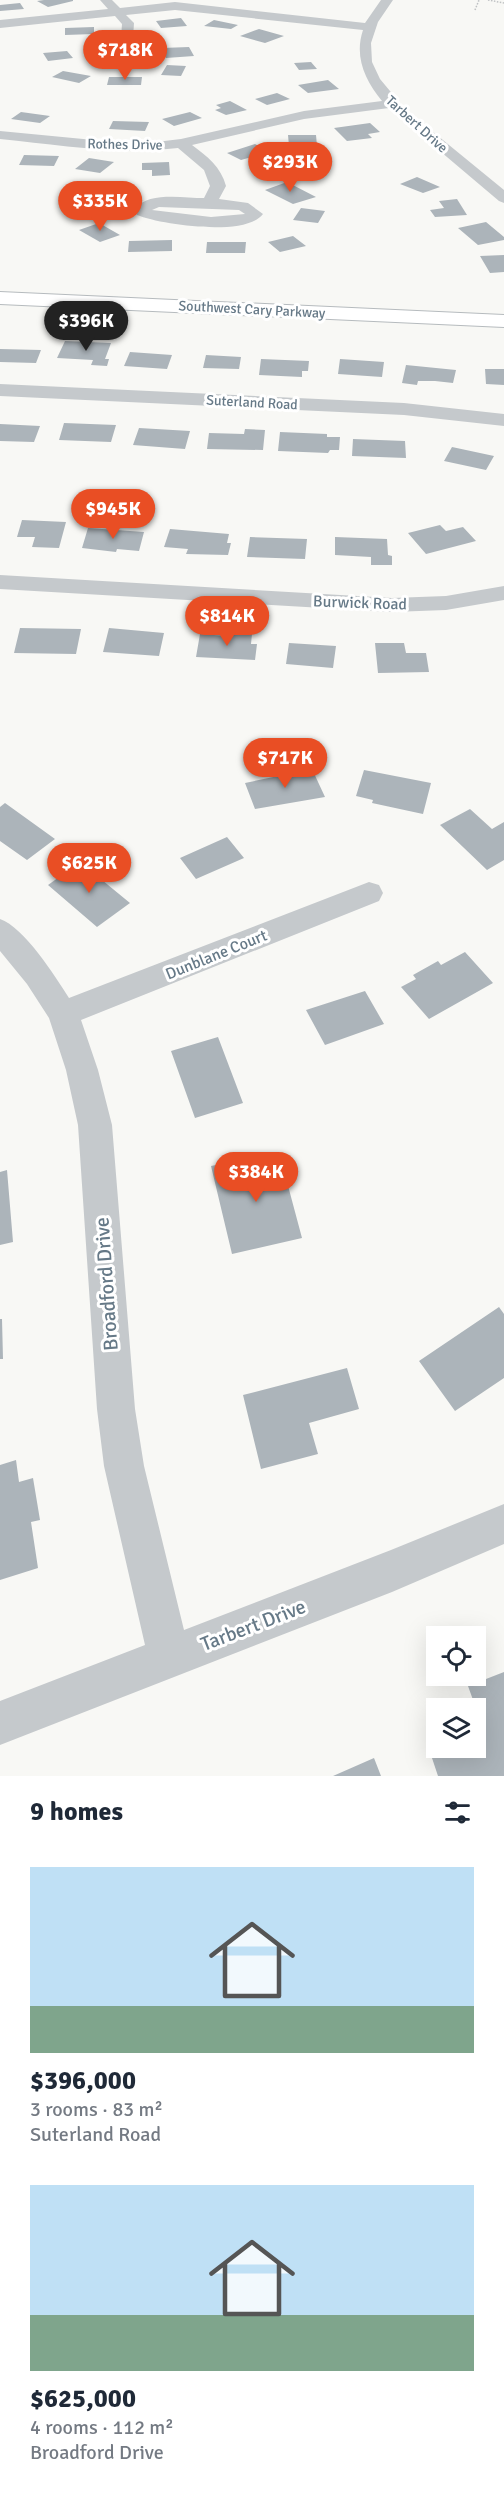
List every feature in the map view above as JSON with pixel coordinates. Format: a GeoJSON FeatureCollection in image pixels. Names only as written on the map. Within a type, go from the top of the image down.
{"type":"FeatureCollection","features":[{"type":"Feature","properties":{"kind":"main road","name":"Southwest Cary Parkway"},"geometry":{"type":"LineString","coordinates":[[0,298],[504,321]]}},
{"type":"Feature","properties":{"kind":"street"},"geometry":{"type":"LineString","coordinates":[[106,0],[129,28],[126,38],[116,52],[124,60]]}},
{"type":"Feature","properties":{"kind":"street"},"geometry":{"type":"LineString","coordinates":[[0,24],[188,6],[297,21],[367,27],[387,0]]}},
{"type":"Feature","properties":{"kind":"street","name":"Tarbert Drive"},"geometry":{"type":"LineString","coordinates":[[367,27],[365,60],[374,80],[391,104],[504,198]]}},
{"type":"Feature","properties":{"kind":"street","name":"Rothes Drive"},"geometry":{"type":"LineString","coordinates":[[0,135],[130,147],[182,143],[304,115],[391,104]]}},
{"type":"Feature","properties":{"kind":"street"},"geometry":{"type":"LineString","coordinates":[[182,143],[205,163],[216,177],[218,186],[209,203]]}},
{"type":"Feature","properties":{"kind":"street"},"geometry":{"type":"LineString","coordinates":[[157,202],[209,203],[243,206],[255,214],[246,220],[222,221],[154,218],[142,209],[157,202]]}},
{"type":"Feature","properties":{"kind":"street","name":"Suterland Road"},"geometry":{"type":"LineString","coordinates":[[0,390],[404,410],[504,420]]}},
{"type":"Feature","properties":{"kind":"street","name":"Burwick Road"},"geometry":{"type":"LineString","coordinates":[[0,582],[392,605],[446,603],[504,593]]}},
{"type":"Feature","properties":{"kind":"street","name":"Dunblane Court"},"geometry":{"type":"LineString","coordinates":[[63,1014],[369,893]]}},
{"type":"Feature","properties":{"kind":"street","name":"Broadford Drive"},"geometry":{"type":"LineString","coordinates":[[0,931],[38,975],[63,1014],[82,1070],[95,1125],[116,1409],[124,1467],[169,1657]]}},
{"type":"Feature","properties":{"kind":"street","name":"Tarbert Drive"},"geometry":{"type":"LineString","coordinates":[[0,1723],[392,1571],[504,1524]]}},
{"type":"Feature","properties":{"kind":"path"},"geometry":{"type":"LineString","coordinates":[[488,0],[504,3]]}},
{"type":"Feature","properties":{"kind":"path"},"geometry":{"type":"LineString","coordinates":[[475,10],[478,1]]}},
{"type":"Feature","properties":{"kind":"building"},"geometry":{"type":"Polygon","coordinates":[[[37,1],[73,1],[48,7],[37,1]]]}},
{"type":"Feature","properties":{"kind":"building"},"geometry":{"type":"Polygon","coordinates":[[[20,3],[24,9],[0,11],[0,5],[20,3]]]}},
{"type":"Feature","properties":{"kind":"building"},"geometry":{"type":"Polygon","coordinates":[[[181,18],[187,26],[161,28],[156,21],[181,18]]]}},
{"type":"Feature","properties":{"kind":"building"},"geometry":{"type":"Polygon","coordinates":[[[214,20],[238,25],[231,29],[204,26],[214,20]]]}},
{"type":"Feature","properties":{"kind":"building"},"geometry":{"type":"Polygon","coordinates":[[[94,27],[94,34],[65,35],[65,28],[94,27]]]}},
{"type":"Feature","properties":{"kind":"building"},"geometry":{"type":"Polygon","coordinates":[[[259,29],[284,36],[265,43],[240,36],[259,29]]]}},
{"type":"Feature","properties":{"kind":"building"},"geometry":{"type":"Polygon","coordinates":[[[189,47],[194,56],[166,58],[162,48],[189,47]]]}},
{"type":"Feature","properties":{"kind":"building"},"geometry":{"type":"Polygon","coordinates":[[[67,51],[73,58],[48,61],[43,53],[67,51]]]}},
{"type":"Feature","properties":{"kind":"building"},"geometry":{"type":"Polygon","coordinates":[[[311,62],[317,69],[299,70],[294,63],[311,62]]]}},
{"type":"Feature","properties":{"kind":"building"},"geometry":{"type":"Polygon","coordinates":[[[167,65],[186,66],[181,76],[161,75],[167,65]]]}},
{"type":"Feature","properties":{"kind":"building"},"geometry":{"type":"Polygon","coordinates":[[[63,71],[91,76],[79,83],[52,77],[63,71]]]}},
{"type":"Feature","properties":{"kind":"building"},"geometry":{"type":"Polygon","coordinates":[[[109,77],[142,77],[141,85],[107,85],[109,77]]]}},
{"type":"Feature","properties":{"kind":"building"},"geometry":{"type":"Polygon","coordinates":[[[328,80],[339,89],[308,93],[298,85],[328,80]]]}},
{"type":"Feature","properties":{"kind":"building"},"geometry":{"type":"Polygon","coordinates":[[[277,93],[290,99],[267,105],[255,99],[277,93]]]}},
{"type":"Feature","properties":{"kind":"building"},"geometry":{"type":"Polygon","coordinates":[[[230,101],[247,110],[226,115],[215,110],[221,108],[216,105],[230,101]]]}},
{"type":"Feature","properties":{"kind":"building"},"geometry":{"type":"Polygon","coordinates":[[[21,112],[50,116],[40,123],[11,119],[21,112]]]}},
{"type":"Feature","properties":{"kind":"building"},"geometry":{"type":"Polygon","coordinates":[[[190,112],[202,118],[174,126],[162,119],[190,112]]]}},
{"type":"Feature","properties":{"kind":"building"},"geometry":{"type":"Polygon","coordinates":[[[113,121],[149,122],[145,131],[109,129],[113,121]]]}},
{"type":"Feature","properties":{"kind":"building"},"geometry":{"type":"Polygon","coordinates":[[[370,123],[380,132],[368,134],[372,138],[347,141],[334,128],[370,123]]]}},
{"type":"Feature","properties":{"kind":"building"},"geometry":{"type":"Polygon","coordinates":[[[288,135],[316,135],[317,146],[289,146],[288,135]]]}},
{"type":"Feature","properties":{"kind":"building"},"geometry":{"type":"Polygon","coordinates":[[[255,144],[270,152],[241,160],[227,153],[255,144]]]}},
{"type":"Feature","properties":{"kind":"building"},"geometry":{"type":"Polygon","coordinates":[[[24,155],[59,156],[54,166],[19,165],[24,155]]]}},
{"type":"Feature","properties":{"kind":"building"},"geometry":{"type":"Polygon","coordinates":[[[89,158],[114,162],[100,173],[75,169],[89,158]]]}},
{"type":"Feature","properties":{"kind":"building"},"geometry":{"type":"Polygon","coordinates":[[[169,162],[170,175],[152,176],[152,170],[142,170],[142,163],[169,162]]]}},
{"type":"Feature","properties":{"kind":"building"},"geometry":{"type":"Polygon","coordinates":[[[417,177],[440,187],[423,193],[400,184],[417,177]]]}},
{"type":"Feature","properties":{"kind":"building"},"geometry":{"type":"Polygon","coordinates":[[[287,182],[316,197],[293,204],[265,190],[287,182]]]}},
{"type":"Feature","properties":{"kind":"building"},"geometry":{"type":"Polygon","coordinates":[[[101,198],[106,207],[81,210],[77,201],[101,198]]]}},
{"type":"Feature","properties":{"kind":"building"},"geometry":{"type":"Polygon","coordinates":[[[457,199],[467,215],[435,217],[430,210],[444,208],[439,201],[457,199]]]}},
{"type":"Feature","properties":{"kind":"building"},"geometry":{"type":"Polygon","coordinates":[[[301,208],[325,211],[318,223],[293,220],[301,208]]]}},
{"type":"Feature","properties":{"kind":"building"},"geometry":{"type":"Polygon","coordinates":[[[486,222],[504,237],[504,240],[478,245],[458,228],[486,222]]]}},
{"type":"Feature","properties":{"kind":"building"},"geometry":{"type":"Polygon","coordinates":[[[99,223],[120,235],[100,242],[79,230],[99,223]]]}},
{"type":"Feature","properties":{"kind":"building"},"geometry":{"type":"Polygon","coordinates":[[[293,236],[306,246],[280,252],[268,242],[293,236]]]}},
{"type":"Feature","properties":{"kind":"building"},"geometry":{"type":"Polygon","coordinates":[[[172,240],[172,251],[128,252],[129,241],[172,240]]]}},
{"type":"Feature","properties":{"kind":"building"},"geometry":{"type":"Polygon","coordinates":[[[207,242],[246,242],[245,253],[206,253],[207,242]]]}},
{"type":"Feature","properties":{"kind":"building"},"geometry":{"type":"Polygon","coordinates":[[[504,255],[504,272],[490,273],[480,256],[504,255]]]}},
{"type":"Feature","properties":{"kind":"building"},"geometry":{"type":"Polygon","coordinates":[[[65,341],[111,343],[105,359],[109,359],[107,366],[91,365],[93,360],[57,358],[65,341]]]}},
{"type":"Feature","properties":{"kind":"building"},"geometry":{"type":"Polygon","coordinates":[[[0,349],[41,350],[36,363],[0,362],[0,349]]]}},
{"type":"Feature","properties":{"kind":"building"},"geometry":{"type":"Polygon","coordinates":[[[130,352],[172,355],[167,369],[124,366],[130,352]]]}},
{"type":"Feature","properties":{"kind":"building"},"geometry":{"type":"Polygon","coordinates":[[[206,355],[241,357],[239,369],[203,368],[206,355]]]}},
{"type":"Feature","properties":{"kind":"building"},"geometry":{"type":"Polygon","coordinates":[[[261,359],[309,361],[308,371],[302,371],[302,377],[259,375],[261,359]]]}},
{"type":"Feature","properties":{"kind":"building"},"geometry":{"type":"Polygon","coordinates":[[[340,359],[384,362],[382,377],[338,374],[340,359]]]}},
{"type":"Feature","properties":{"kind":"building"},"geometry":{"type":"Polygon","coordinates":[[[406,365],[456,370],[453,383],[418,381],[417,385],[402,383],[406,365]]]}},
{"type":"Feature","properties":{"kind":"building"},"geometry":{"type":"Polygon","coordinates":[[[485,369],[504,369],[504,385],[486,384],[485,369]]]}},
{"type":"Feature","properties":{"kind":"building"},"geometry":{"type":"Polygon","coordinates":[[[64,423],[116,425],[111,442],[59,440],[64,423]]]}},
{"type":"Feature","properties":{"kind":"building"},"geometry":{"type":"Polygon","coordinates":[[[0,424],[40,426],[34,442],[0,441],[0,424]]]}},
{"type":"Feature","properties":{"kind":"building"},"geometry":{"type":"Polygon","coordinates":[[[139,428],[190,431],[185,449],[133,445],[139,428]]]}},
{"type":"Feature","properties":{"kind":"building"},"geometry":{"type":"Polygon","coordinates":[[[245,429],[265,430],[263,450],[207,449],[209,433],[244,434],[245,429]]]}},
{"type":"Feature","properties":{"kind":"building"},"geometry":{"type":"Polygon","coordinates":[[[280,432],[327,434],[327,437],[340,437],[339,450],[330,450],[328,453],[278,451],[280,432]]]}},
{"type":"Feature","properties":{"kind":"building"},"geometry":{"type":"Polygon","coordinates":[[[353,439],[405,441],[406,458],[352,456],[353,439]]]}},
{"type":"Feature","properties":{"kind":"building"},"geometry":{"type":"Polygon","coordinates":[[[452,447],[494,456],[486,470],[444,461],[452,447]]]}},
{"type":"Feature","properties":{"kind":"building"},"geometry":{"type":"Polygon","coordinates":[[[22,520],[66,522],[59,548],[32,547],[35,537],[17,537],[22,520]]]}},
{"type":"Feature","properties":{"kind":"building"},"geometry":{"type":"Polygon","coordinates":[[[440,525],[446,531],[463,527],[476,541],[426,554],[408,533],[440,525]]]}},
{"type":"Feature","properties":{"kind":"building"},"geometry":{"type":"Polygon","coordinates":[[[88,528],[144,532],[139,551],[117,549],[116,552],[82,548],[88,528]]]}},
{"type":"Feature","properties":{"kind":"building"},"geometry":{"type":"Polygon","coordinates":[[[170,529],[229,534],[227,543],[231,543],[228,555],[186,554],[188,549],[164,547],[170,529]]]}},
{"type":"Feature","properties":{"kind":"building"},"geometry":{"type":"Polygon","coordinates":[[[250,537],[307,539],[305,559],[247,557],[250,537]]]}},
{"type":"Feature","properties":{"kind":"building"},"geometry":{"type":"Polygon","coordinates":[[[335,537],[387,539],[388,555],[392,556],[392,565],[371,565],[371,557],[335,555],[335,537]]]}},
{"type":"Feature","properties":{"kind":"building"},"geometry":{"type":"Polygon","coordinates":[[[20,628],[81,629],[76,654],[14,653],[20,628]]]}},
{"type":"Feature","properties":{"kind":"building"},"geometry":{"type":"Polygon","coordinates":[[[109,628],[164,633],[159,656],[103,652],[109,628]]]}},
{"type":"Feature","properties":{"kind":"building"},"geometry":{"type":"Polygon","coordinates":[[[228,633],[252,634],[251,644],[257,644],[255,660],[196,657],[200,634],[227,636],[228,633]]]}},
{"type":"Feature","properties":{"kind":"building"},"geometry":{"type":"Polygon","coordinates":[[[289,643],[336,646],[333,668],[286,664],[289,643]]]}},
{"type":"Feature","properties":{"kind":"building"},"geometry":{"type":"Polygon","coordinates":[[[375,643],[404,643],[406,653],[426,653],[429,672],[378,673],[375,643]]]}},
{"type":"Feature","properties":{"kind":"building"},"geometry":{"type":"Polygon","coordinates":[[[312,769],[325,797],[255,809],[245,783],[312,769]]]}},
{"type":"Feature","properties":{"kind":"building"},"geometry":{"type":"Polygon","coordinates":[[[364,770],[431,783],[423,814],[372,803],[373,800],[356,796],[364,770]]]}},
{"type":"Feature","properties":{"kind":"building"},"geometry":{"type":"Polygon","coordinates":[[[5,803],[55,839],[27,860],[0,841],[0,807],[5,803]]]}},
{"type":"Feature","properties":{"kind":"building"},"geometry":{"type":"Polygon","coordinates":[[[470,809],[492,829],[504,822],[504,860],[487,870],[440,825],[470,809]]]}},
{"type":"Feature","properties":{"kind":"building"},"geometry":{"type":"Polygon","coordinates":[[[227,837],[244,858],[196,879],[180,858],[227,837]]]}},
{"type":"Feature","properties":{"kind":"building"},"geometry":{"type":"Polygon","coordinates":[[[80,862],[130,903],[97,927],[48,885],[80,862]]]}},
{"type":"Feature","properties":{"kind":"building"},"geometry":{"type":"Polygon","coordinates":[[[465,952],[493,983],[429,1019],[401,987],[416,979],[413,975],[438,961],[441,965],[465,952]]]}},
{"type":"Feature","properties":{"kind":"building"},"geometry":{"type":"Polygon","coordinates":[[[365,991],[384,1024],[325,1045],[306,1010],[365,991]]]}},
{"type":"Feature","properties":{"kind":"building"},"geometry":{"type":"Polygon","coordinates":[[[218,1037],[243,1103],[195,1118],[171,1051],[218,1037]]]}},
{"type":"Feature","properties":{"kind":"building"},"geometry":{"type":"Polygon","coordinates":[[[279,1152],[302,1238],[232,1254],[211,1166],[279,1152]]]}},
{"type":"Feature","properties":{"kind":"building"},"geometry":{"type":"Polygon","coordinates":[[[7,1170],[13,1242],[0,1245],[0,1172],[7,1170]]]}},
{"type":"Feature","properties":{"kind":"building"},"geometry":{"type":"Polygon","coordinates":[[[499,1307],[504,1314],[504,1378],[455,1411],[419,1361],[499,1307]]]}},
{"type":"Feature","properties":{"kind":"building"},"geometry":{"type":"Polygon","coordinates":[[[0,1319],[2,1319],[3,1359],[0,1359],[0,1319]]]}},
{"type":"Feature","properties":{"kind":"building"},"geometry":{"type":"Polygon","coordinates":[[[347,1368],[359,1409],[309,1423],[318,1454],[261,1469],[243,1395],[347,1368]]]}},
{"type":"Feature","properties":{"kind":"building"},"geometry":{"type":"Polygon","coordinates":[[[16,1460],[19,1482],[33,1478],[40,1520],[31,1522],[38,1568],[0,1580],[0,1465],[16,1460]]]}},
{"type":"Feature","properties":{"kind":"building"},"geometry":{"type":"Polygon","coordinates":[[[504,1672],[504,1776],[438,1776],[432,1758],[486,1758],[486,1698],[472,1698],[468,1686],[486,1686],[486,1679],[504,1672]]]}},
{"type":"Feature","properties":{"kind":"building"},"geometry":{"type":"Polygon","coordinates":[[[374,1758],[381,1776],[333,1776],[374,1758]]]}}]}
